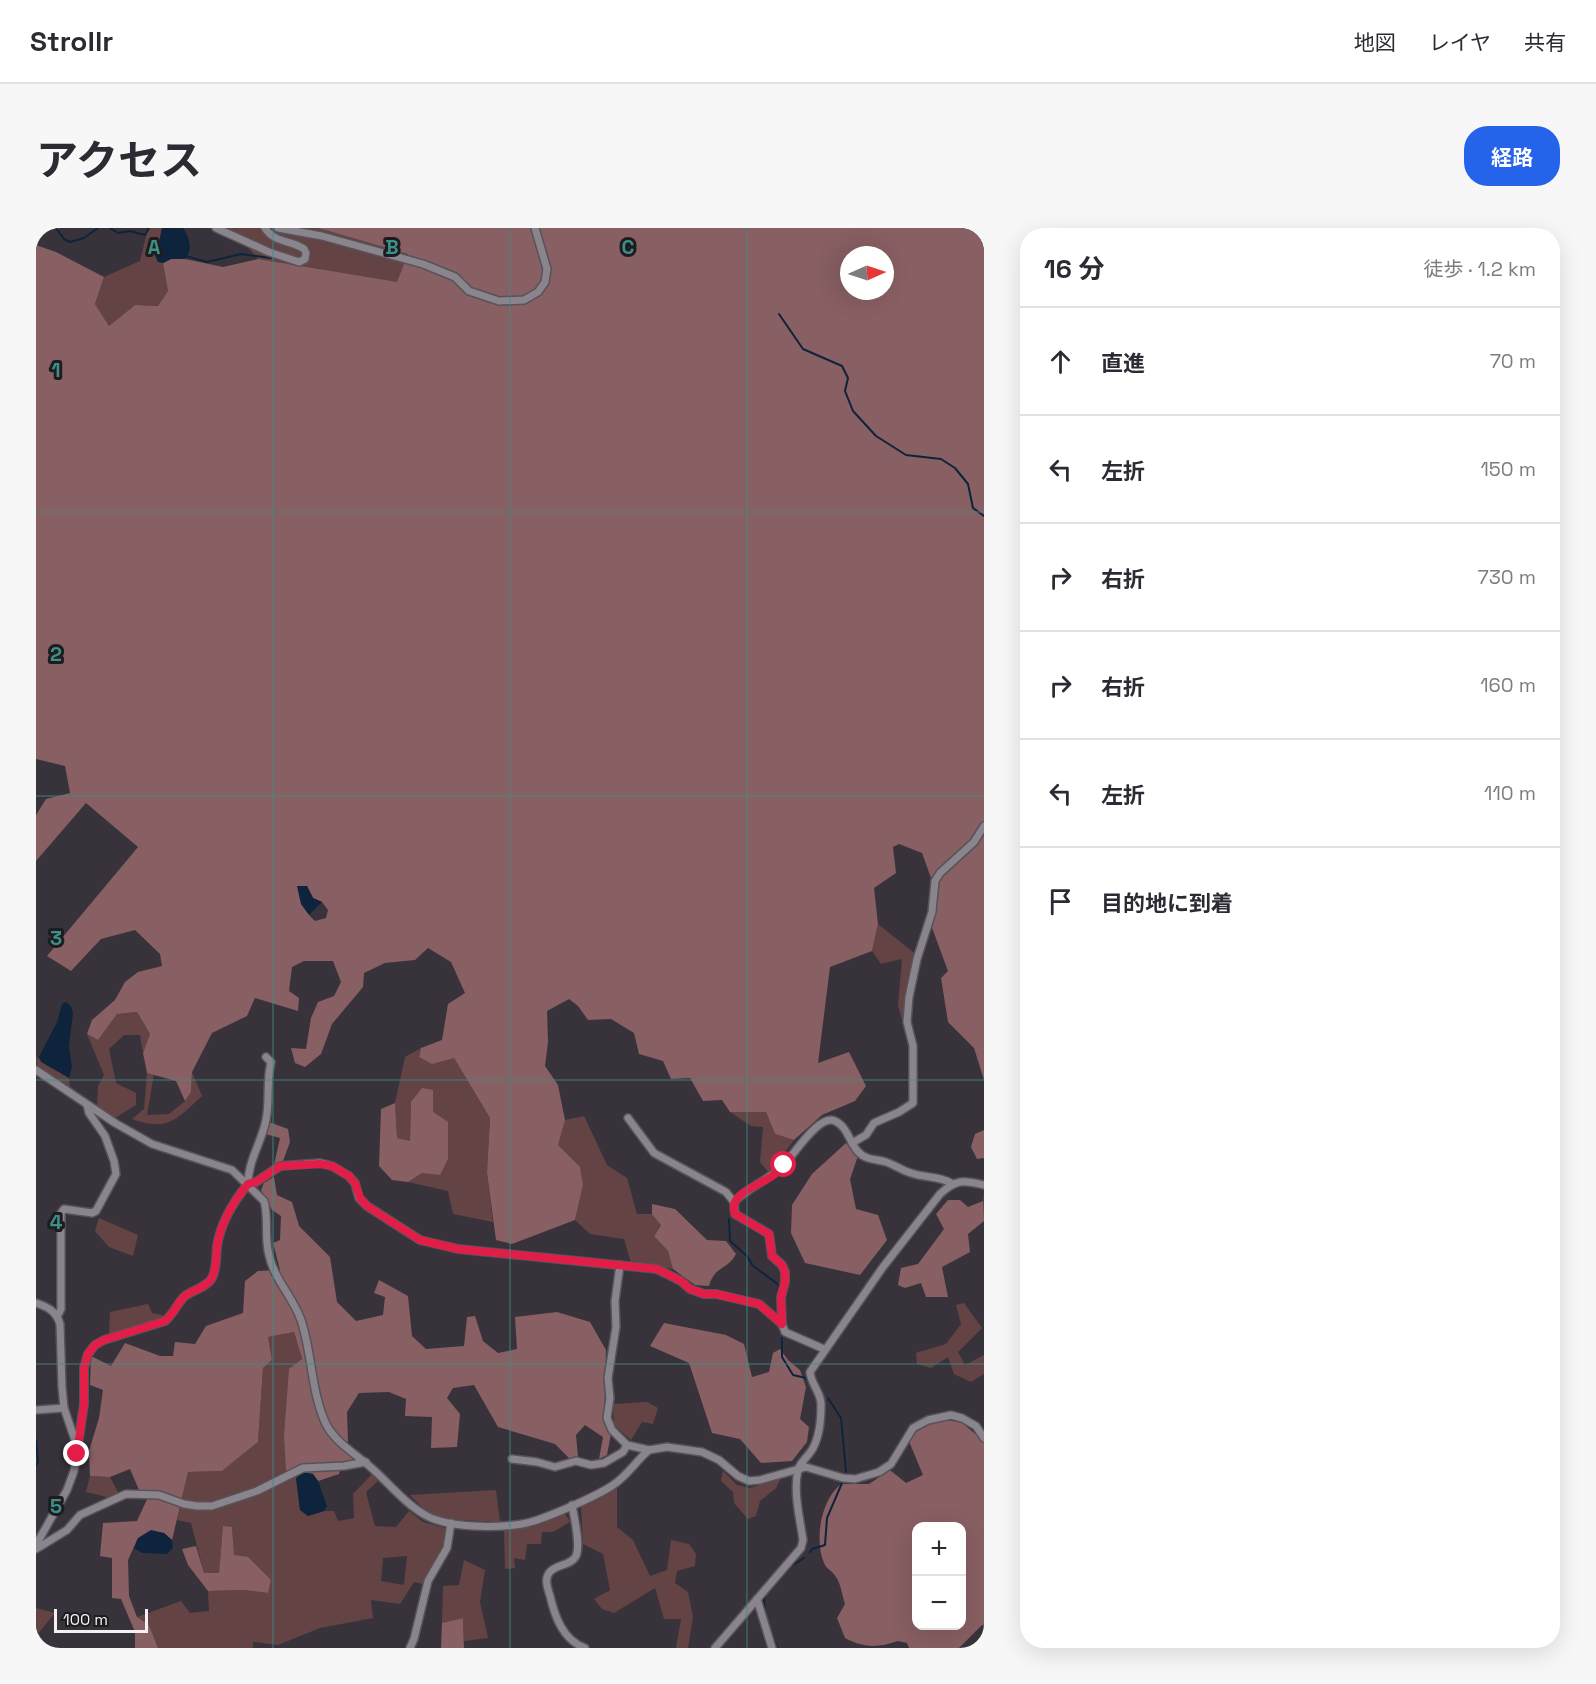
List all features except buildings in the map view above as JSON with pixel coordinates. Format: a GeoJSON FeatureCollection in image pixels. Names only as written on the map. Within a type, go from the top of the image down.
{"type":"FeatureCollection","features":[{"type":"Feature","properties":{"kind":"street"},"geometry":{"type":"LineString","coordinates":[[216,228],[269,252],[298,262],[305,259],[304,249],[277,240],[269,235],[265,228]]}},
{"type":"Feature","properties":{"kind":"street"},"geometry":{"type":"LineString","coordinates":[[278,228],[322,236],[423,264],[455,276],[470,291],[499,301],[524,300],[538,292],[545,282],[546,269],[535,228]]}},
{"type":"Feature","properties":{"kind":"street"},"geometry":{"type":"LineString","coordinates":[[852,1143],[866,1136],[874,1123],[913,1104],[913,1046],[907,1022],[909,996],[917,959],[932,912],[935,881],[940,873],[974,842],[984,826]]}},
{"type":"Feature","properties":{"kind":"street"},"geometry":{"type":"LineString","coordinates":[[36,1547],[67,1490],[74,1471],[77,1446],[81,1437],[84,1368],[88,1354],[95,1345],[104,1340],[165,1321],[173,1315],[179,1302],[187,1294],[211,1280],[221,1228],[248,1184],[248,1174],[266,1120],[267,1077],[271,1062],[266,1057]]}},
{"type":"Feature","properties":{"kind":"street"},"geometry":{"type":"LineString","coordinates":[[36,1070],[87,1105],[152,1144],[232,1170],[264,1201],[269,1256],[301,1322],[325,1421],[331,1433],[341,1444],[366,1462],[413,1508],[435,1520],[451,1523],[483,1526],[537,1521],[612,1486],[649,1450]]}},
{"type":"Feature","properties":{"kind":"street"},"geometry":{"type":"LineString","coordinates":[[58,1315],[61,1309],[61,1213],[64,1209],[92,1213],[96,1211],[116,1174],[105,1136],[89,1113],[87,1105]]}},
{"type":"Feature","properties":{"kind":"street"},"geometry":{"type":"LineString","coordinates":[[628,1118],[654,1153],[726,1192],[734,1203],[735,1214],[769,1234],[772,1256],[782,1265],[785,1272],[781,1297],[782,1324],[785,1332],[824,1349]]}},
{"type":"Feature","properties":{"kind":"street"},"geometry":{"type":"LineString","coordinates":[[734,1203],[744,1191],[778,1171],[824,1120],[837,1121],[859,1153],[866,1158],[885,1162],[912,1173],[943,1178],[951,1183]]}},
{"type":"Feature","properties":{"kind":"street"},"geometry":{"type":"LineString","coordinates":[[248,1184],[256,1182],[280,1166],[320,1164],[332,1166],[349,1176],[355,1183],[360,1198],[367,1206],[420,1240],[458,1249],[657,1269],[681,1281],[690,1289],[704,1294],[716,1294],[759,1304],[782,1324]]}},
{"type":"Feature","properties":{"kind":"street"},"geometry":{"type":"LineString","coordinates":[[715,1648],[801,1548],[803,1540],[796,1486],[798,1468],[813,1449],[819,1432],[821,1397],[810,1377],[810,1372],[824,1349],[897,1249],[940,1194],[951,1183],[984,1185]]}},
{"type":"Feature","properties":{"kind":"street"},"geometry":{"type":"LineString","coordinates":[[620,1265],[615,1301],[616,1327],[608,1378],[610,1398],[607,1418],[612,1430],[627,1445],[649,1450],[667,1448],[702,1452],[719,1460],[738,1476],[749,1481],[806,1467],[843,1478],[865,1478],[891,1464],[914,1428],[928,1419],[951,1415],[962,1418],[976,1426],[984,1438]]}},
{"type":"Feature","properties":{"kind":"street"},"geometry":{"type":"LineString","coordinates":[[36,1303],[48,1306],[58,1315],[64,1408],[77,1446]]}},
{"type":"Feature","properties":{"kind":"street"},"geometry":{"type":"LineString","coordinates":[[36,1410],[64,1408]]}},
{"type":"Feature","properties":{"kind":"street"},"geometry":{"type":"LineString","coordinates":[[512,1459],[555,1467],[576,1461],[591,1465],[604,1463],[623,1452],[627,1445]]}},
{"type":"Feature","properties":{"kind":"street"},"geometry":{"type":"LineString","coordinates":[[36,1547],[67,1530],[80,1515],[126,1494],[159,1495],[183,1504],[212,1506],[257,1491],[303,1468],[344,1466],[366,1462]]}},
{"type":"Feature","properties":{"kind":"street"},"geometry":{"type":"LineString","coordinates":[[572,1505],[576,1555],[572,1561],[552,1570],[547,1575],[546,1582],[554,1613],[563,1630],[574,1642],[585,1648]]}},
{"type":"Feature","properties":{"kind":"street"},"geometry":{"type":"LineString","coordinates":[[410,1648],[428,1581],[449,1541],[451,1523]]}},
{"type":"Feature","properties":{"kind":"street"},"geometry":{"type":"LineString","coordinates":[[757,1599],[772,1648]]}},
{"type":"Feature","properties":{"kind":"shaded area"},"geometry":{"type":"Polygon","coordinates":[[[148,228],[162,228],[156,258],[163,263],[168,291],[158,306],[135,305],[109,326],[95,304],[104,277],[140,261],[148,228]]]}},
{"type":"Feature","properties":{"kind":"shaded area"},"geometry":{"type":"Polygon","coordinates":[[[213,228],[318,228],[409,254],[397,283],[258,259],[246,245],[213,228]]]}},
{"type":"Feature","properties":{"kind":"shaded area"},"geometry":{"type":"Polygon","coordinates":[[[318,228],[984,228],[984,1080],[974,1048],[948,1022],[941,978],[948,971],[931,925],[937,886],[931,878],[922,853],[899,844],[893,847],[896,873],[874,888],[878,924],[872,951],[830,967],[818,1063],[849,1052],[866,1086],[855,1101],[822,1115],[794,1140],[775,1134],[766,1112],[730,1112],[722,1100],[703,1101],[690,1078],[671,1079],[663,1061],[639,1054],[634,1033],[611,1019],[588,1020],[578,1006],[569,999],[547,1011],[548,1042],[545,1066],[558,1085],[565,1120],[558,1145],[580,1167],[583,1185],[575,1220],[512,1244],[496,1240],[487,1173],[490,1118],[454,1058],[432,1064],[419,1057],[421,1048],[442,1040],[448,1004],[465,993],[451,962],[428,948],[415,960],[385,963],[364,973],[363,987],[332,1024],[321,1054],[305,1067],[295,1063],[291,1048],[306,1049],[311,1018],[318,1002],[334,996],[341,982],[333,961],[304,961],[292,967],[289,991],[299,998],[298,1011],[255,998],[247,1016],[212,1033],[192,1072],[191,1092],[185,1101],[176,1081],[147,1073],[143,1053],[150,1034],[137,1012],[117,1014],[98,1040],[87,1034],[92,1020],[115,1000],[125,982],[138,972],[162,966],[160,954],[135,930],[101,939],[71,971],[47,956],[138,847],[86,803],[36,861],[36,815],[46,799],[70,793],[65,766],[36,759],[36,245],[56,252],[104,277],[95,304],[109,326],[135,305],[158,306],[168,291],[163,263],[171,259],[185,259],[223,267],[258,259],[397,282],[408,254],[318,228]],[[307,886],[309,915],[315,921],[326,918],[328,910],[322,902],[313,898],[307,886]]]}},
{"type":"Feature","properties":{"kind":"shaded area"},"geometry":{"type":"Polygon","coordinates":[[[878,924],[914,953],[906,994],[904,1026],[898,1006],[902,959],[881,964],[872,951],[878,924]]]}},
{"type":"Feature","properties":{"kind":"shaded area"},"geometry":{"type":"Polygon","coordinates":[[[137,1012],[150,1034],[143,1053],[140,1035],[124,1035],[109,1049],[116,1083],[136,1093],[136,1105],[115,1118],[97,1105],[98,1086],[104,1075],[87,1034],[98,1040],[117,1014],[137,1012]]]}},
{"type":"Feature","properties":{"kind":"shaded area"},"geometry":{"type":"Polygon","coordinates":[[[421,1048],[419,1057],[454,1058],[490,1118],[487,1173],[493,1222],[453,1214],[448,1191],[408,1182],[422,1173],[411,1102],[410,1142],[397,1138],[395,1103],[405,1057],[421,1048]]]}},
{"type":"Feature","properties":{"kind":"shaded area"},"geometry":{"type":"Polygon","coordinates":[[[36,1057],[69,1078],[70,1089],[37,1067],[36,1057]]]}},
{"type":"Feature","properties":{"kind":"shaded area"},"geometry":{"type":"Polygon","coordinates":[[[192,1072],[202,1096],[186,1111],[163,1124],[144,1123],[132,1119],[144,1109],[147,1073],[154,1074],[147,1115],[169,1114],[185,1101],[191,1092],[192,1072]]]}},
{"type":"Feature","properties":{"kind":"shaded area"},"geometry":{"type":"Polygon","coordinates":[[[422,1088],[433,1090],[433,1112],[448,1122],[448,1159],[440,1175],[422,1173],[408,1182],[392,1180],[379,1166],[381,1109],[395,1103],[397,1138],[410,1141],[411,1102],[422,1088]]]}},
{"type":"Feature","properties":{"kind":"shaded area"},"geometry":{"type":"Polygon","coordinates":[[[730,1112],[766,1112],[775,1134],[794,1140],[769,1173],[760,1162],[763,1127],[751,1126],[730,1112]]]}},
{"type":"Feature","properties":{"kind":"shaded area"},"geometry":{"type":"Polygon","coordinates":[[[584,1116],[607,1165],[627,1178],[637,1214],[652,1214],[661,1224],[654,1236],[668,1251],[673,1269],[631,1263],[624,1239],[590,1234],[575,1220],[583,1185],[557,1145],[565,1120],[584,1116]]]}},
{"type":"Feature","properties":{"kind":"shaded area"},"geometry":{"type":"Polygon","coordinates":[[[269,1122],[288,1129],[290,1142],[283,1161],[274,1165],[280,1138],[265,1134],[269,1122]]]}},
{"type":"Feature","properties":{"kind":"shaded area"},"geometry":{"type":"Polygon","coordinates":[[[984,1130],[984,1158],[977,1159],[971,1147],[975,1134],[984,1130]]]}},
{"type":"Feature","properties":{"kind":"shaded area"},"geometry":{"type":"Polygon","coordinates":[[[846,1143],[858,1156],[850,1179],[856,1209],[878,1215],[887,1240],[860,1275],[805,1263],[791,1233],[792,1205],[812,1174],[846,1143]]]}},
{"type":"Feature","properties":{"kind":"shaded area"},"geometry":{"type":"Polygon","coordinates":[[[274,1177],[277,1195],[292,1202],[299,1226],[330,1257],[337,1302],[356,1321],[383,1315],[385,1297],[374,1293],[379,1280],[408,1296],[412,1336],[426,1349],[464,1346],[467,1317],[475,1316],[483,1341],[498,1353],[517,1349],[515,1317],[557,1312],[590,1322],[606,1350],[604,1423],[611,1434],[607,1455],[599,1459],[603,1437],[585,1425],[576,1435],[578,1457],[571,1460],[555,1444],[498,1427],[474,1385],[453,1388],[447,1398],[460,1414],[457,1447],[431,1448],[432,1417],[405,1416],[406,1399],[389,1392],[359,1393],[347,1412],[348,1441],[344,1450],[357,1461],[342,1464],[339,1474],[318,1481],[313,1474],[302,1472],[296,1478],[286,1470],[284,1436],[289,1369],[302,1359],[294,1332],[268,1337],[272,1360],[263,1368],[258,1442],[222,1471],[188,1472],[172,1540],[164,1533],[138,1538],[128,1560],[129,1596],[137,1617],[149,1625],[158,1648],[135,1648],[135,1632],[121,1599],[112,1598],[112,1558],[100,1556],[103,1523],[137,1521],[149,1495],[139,1490],[130,1469],[110,1477],[90,1476],[89,1451],[99,1418],[103,1390],[90,1385],[91,1356],[111,1366],[125,1343],[160,1356],[173,1356],[175,1342],[195,1344],[206,1326],[243,1313],[245,1281],[258,1271],[280,1270],[273,1243],[280,1240],[281,1216],[272,1210],[261,1190],[264,1183],[274,1177]]]}},
{"type":"Feature","properties":{"kind":"shaded area"},"geometry":{"type":"Polygon","coordinates":[[[983,1189],[984,1221],[968,1234],[970,1252],[942,1267],[948,1297],[926,1297],[921,1283],[905,1288],[898,1285],[901,1268],[918,1264],[944,1229],[936,1214],[948,1200],[960,1200],[968,1207],[983,1201],[983,1189]]]}},
{"type":"Feature","properties":{"kind":"shaded area"},"geometry":{"type":"Polygon","coordinates":[[[652,1204],[675,1209],[707,1240],[726,1241],[736,1254],[715,1274],[709,1286],[695,1285],[673,1269],[668,1251],[654,1236],[661,1225],[652,1214],[652,1204]]]}},
{"type":"Feature","properties":{"kind":"shaded area"},"geometry":{"type":"Polygon","coordinates":[[[99,1218],[138,1235],[133,1256],[109,1247],[95,1231],[99,1218]]]}},
{"type":"Feature","properties":{"kind":"shaded area"},"geometry":{"type":"Polygon","coordinates":[[[964,1303],[982,1328],[958,1352],[965,1365],[984,1355],[984,1374],[971,1382],[954,1374],[948,1357],[931,1368],[917,1364],[916,1353],[946,1344],[961,1324],[956,1305],[964,1303]]]}},
{"type":"Feature","properties":{"kind":"shaded area"},"geometry":{"type":"Polygon","coordinates":[[[148,1304],[152,1313],[166,1316],[109,1334],[110,1312],[148,1304]]]}},
{"type":"Feature","properties":{"kind":"shaded area"},"geometry":{"type":"Polygon","coordinates":[[[664,1323],[726,1335],[744,1344],[752,1377],[769,1372],[773,1353],[780,1349],[800,1370],[806,1387],[800,1419],[809,1427],[807,1442],[792,1461],[761,1463],[740,1439],[712,1433],[689,1363],[650,1346],[664,1323]]]}},
{"type":"Feature","properties":{"kind":"shaded area"},"geometry":{"type":"Polygon","coordinates":[[[294,1332],[302,1360],[286,1470],[296,1478],[300,1510],[308,1516],[324,1511],[334,1511],[338,1521],[354,1518],[353,1494],[372,1474],[378,1481],[366,1492],[375,1526],[396,1527],[409,1511],[423,1522],[448,1529],[442,1551],[423,1584],[414,1582],[400,1604],[371,1600],[373,1618],[320,1628],[278,1645],[253,1642],[253,1648],[158,1648],[149,1625],[137,1617],[181,1601],[190,1613],[209,1611],[208,1591],[243,1590],[268,1593],[234,1555],[232,1527],[223,1527],[219,1574],[204,1573],[191,1523],[177,1520],[188,1472],[222,1471],[258,1442],[263,1368],[272,1360],[268,1337],[294,1332]],[[407,1556],[383,1558],[381,1581],[404,1585],[407,1556]]]}},
{"type":"Feature","properties":{"kind":"shaded area"},"geometry":{"type":"Polygon","coordinates":[[[647,1402],[658,1408],[653,1424],[642,1422],[631,1440],[614,1425],[613,1404],[647,1402]]]}},
{"type":"Feature","properties":{"kind":"shaded area"},"geometry":{"type":"Polygon","coordinates":[[[948,1420],[962,1423],[979,1437],[984,1434],[984,1625],[959,1648],[909,1648],[907,1643],[898,1641],[877,1646],[865,1645],[845,1638],[837,1618],[845,1604],[840,1586],[835,1575],[825,1565],[821,1553],[821,1520],[828,1500],[841,1484],[869,1484],[890,1470],[906,1483],[923,1475],[908,1439],[925,1425],[948,1420]]]}},
{"type":"Feature","properties":{"kind":"shaded area"},"geometry":{"type":"Polygon","coordinates":[[[723,1471],[737,1485],[750,1488],[781,1478],[776,1488],[760,1501],[756,1516],[748,1519],[734,1503],[733,1492],[721,1481],[723,1471]]]}},
{"type":"Feature","properties":{"kind":"shaded area"},"geometry":{"type":"Polygon","coordinates":[[[90,1476],[110,1477],[119,1494],[111,1498],[86,1492],[90,1476]]]}},
{"type":"Feature","properties":{"kind":"shaded area"},"geometry":{"type":"Polygon","coordinates":[[[617,1488],[617,1527],[633,1540],[650,1576],[667,1570],[671,1540],[689,1544],[696,1554],[695,1566],[677,1571],[675,1583],[688,1592],[693,1617],[688,1648],[676,1648],[681,1619],[664,1619],[655,1588],[614,1613],[602,1609],[594,1599],[610,1590],[603,1554],[583,1544],[581,1506],[617,1488]]]}},
{"type":"Feature","properties":{"kind":"shaded area"},"geometry":{"type":"Polygon","coordinates":[[[496,1490],[500,1522],[442,1519],[425,1510],[410,1495],[496,1490]]]}},
{"type":"Feature","properties":{"kind":"shaded area"},"geometry":{"type":"Polygon","coordinates":[[[565,1514],[570,1522],[553,1532],[542,1532],[541,1544],[527,1544],[525,1560],[514,1558],[515,1568],[505,1569],[504,1527],[532,1527],[565,1514]]]}},
{"type":"Feature","properties":{"kind":"shaded area"},"geometry":{"type":"Polygon","coordinates":[[[223,1526],[232,1527],[234,1555],[248,1557],[271,1580],[268,1593],[243,1590],[208,1591],[188,1565],[182,1549],[196,1546],[204,1573],[219,1573],[223,1526]]]}},
{"type":"Feature","properties":{"kind":"shaded area"},"geometry":{"type":"Polygon","coordinates":[[[464,1560],[485,1570],[480,1602],[488,1638],[464,1641],[463,1618],[442,1623],[443,1586],[459,1585],[464,1560]]]}},
{"type":"Feature","properties":{"kind":"shaded area"},"geometry":{"type":"Polygon","coordinates":[[[36,1608],[55,1613],[36,1636],[36,1608]]]}},
{"type":"Feature","properties":{"kind":"shaded area"},"geometry":{"type":"Polygon","coordinates":[[[463,1618],[464,1648],[441,1648],[442,1623],[463,1618]]]}},
{"type":"Feature","properties":{"kind":"water"},"geometry":{"type":"Polygon","coordinates":[[[162,228],[183,228],[190,244],[185,259],[158,262],[156,258],[162,228]]]}},
{"type":"Feature","properties":{"kind":"water"},"geometry":{"type":"Polygon","coordinates":[[[297,886],[307,886],[313,898],[322,902],[309,915],[301,904],[297,886]]]}},
{"type":"Feature","properties":{"kind":"water"},"geometry":{"type":"Polygon","coordinates":[[[66,1002],[71,1006],[73,1013],[69,1046],[72,1067],[69,1078],[41,1062],[39,1057],[57,1022],[62,1004],[66,1002]]]}},
{"type":"Feature","properties":{"kind":"water"},"geometry":{"type":"Polygon","coordinates":[[[302,1472],[313,1474],[318,1481],[327,1506],[324,1511],[308,1516],[300,1510],[296,1478],[302,1472]]]}},
{"type":"Feature","properties":{"kind":"water"},"geometry":{"type":"Polygon","coordinates":[[[151,1530],[164,1533],[172,1540],[173,1548],[167,1554],[142,1553],[134,1548],[138,1538],[151,1530]]]}},
{"type":"Feature","properties":{"kind":"waterway"},"geometry":{"type":"LineString","coordinates":[[56,228],[64,239],[70,242],[84,238],[98,228]]}},
{"type":"Feature","properties":{"kind":"waterway"},"geometry":{"type":"LineString","coordinates":[[110,228],[118,233],[130,231],[145,235],[149,228]]}},
{"type":"Feature","properties":{"kind":"waterway"},"geometry":{"type":"LineString","coordinates":[[186,256],[207,262],[241,254],[271,258]]}},
{"type":"Feature","properties":{"kind":"waterway"},"geometry":{"type":"LineString","coordinates":[[779,314],[803,349],[842,366],[848,378],[845,391],[853,411],[876,436],[906,455],[941,459],[955,468],[968,484],[973,508],[984,516]]}},
{"type":"Feature","properties":{"kind":"waterway"},"geometry":{"type":"LineString","coordinates":[[729,1219],[730,1241],[747,1256],[753,1266],[779,1285],[778,1307]]}},
{"type":"Feature","properties":{"kind":"waterway"},"geometry":{"type":"LineString","coordinates":[[782,1338],[782,1357],[793,1375],[806,1378],[811,1386]]}},
{"type":"Feature","properties":{"kind":"waterway"},"geometry":{"type":"LineString","coordinates":[[828,1398],[841,1418],[846,1472]]}},
{"type":"Feature","properties":{"kind":"waterway"},"geometry":{"type":"LineString","coordinates":[[36,1440],[38,1462],[36,1465]]}},
{"type":"Feature","properties":{"kind":"waterway"},"geometry":{"type":"LineString","coordinates":[[810,1552],[812,1549],[825,1545],[827,1518],[842,1483]]}},
{"type":"Feature","properties":{"kind":"waterway"},"geometry":{"type":"LineString","coordinates":[[783,1574],[804,1558]]}},
{"type":"Feature","properties":{"kind":"waterway"},"geometry":{"type":"LineString","coordinates":[[765,1594],[765,1615],[777,1648]]}},
{"type":"Feature","properties":{"kind":"route"},"geometry":{"type":"LineString","coordinates":[[77,1454],[84,1404],[84,1368],[88,1354],[95,1345],[104,1340],[165,1321],[173,1315],[179,1302],[187,1294],[211,1280],[221,1228],[225,1219],[248,1184],[256,1182],[280,1166],[320,1164],[332,1166],[349,1176],[355,1183],[360,1198],[367,1206],[420,1240],[458,1249],[657,1269],[681,1281],[690,1289],[704,1294],[716,1294],[759,1304],[782,1324],[781,1297],[785,1272],[782,1265],[772,1256],[769,1234],[735,1214],[733,1210],[734,1203],[744,1191],[771,1177],[784,1165]]}}]}
